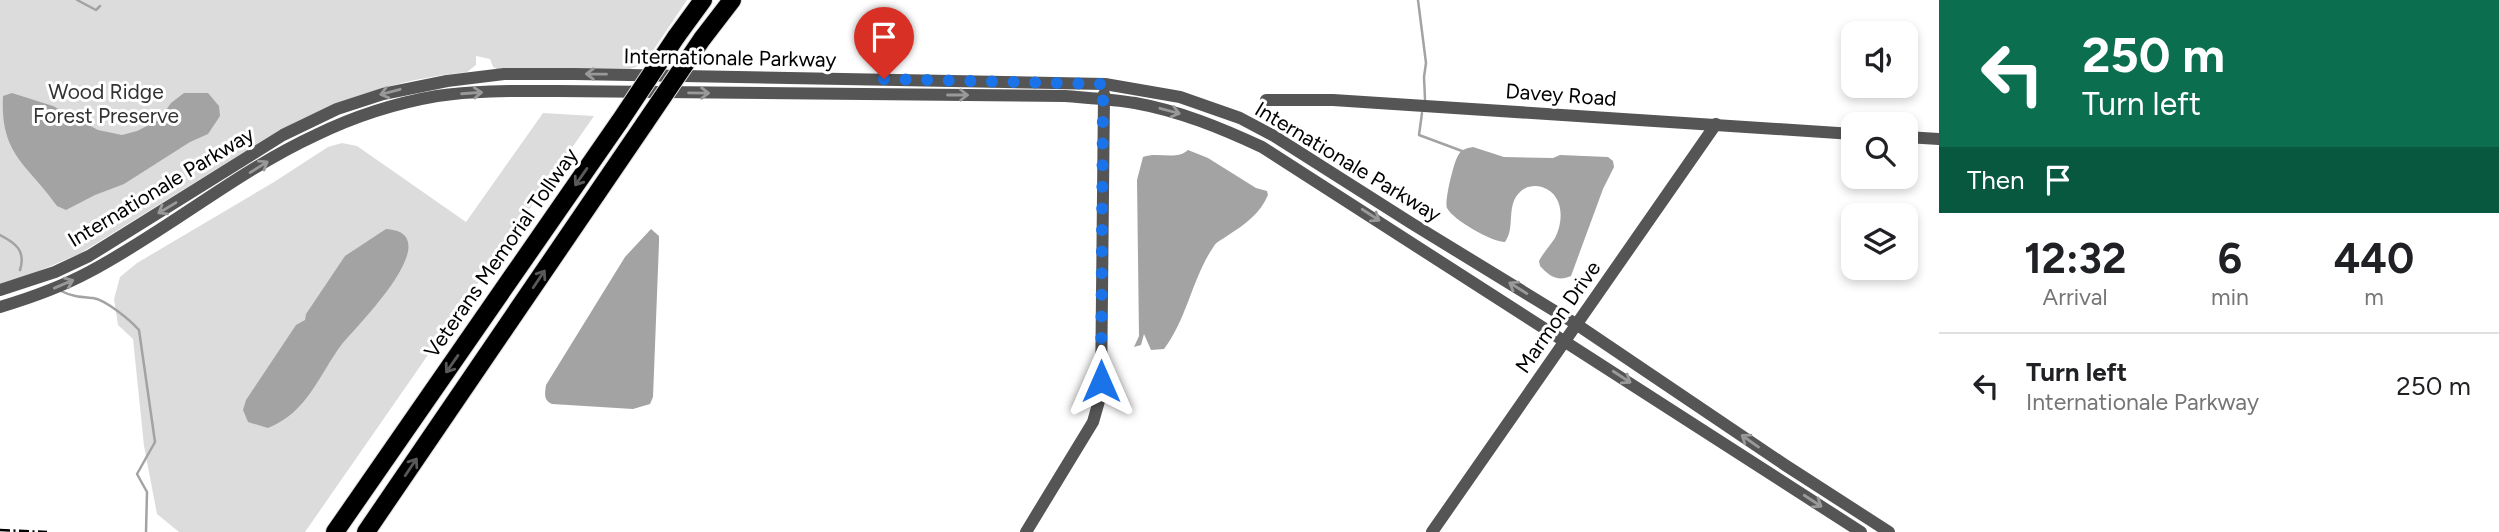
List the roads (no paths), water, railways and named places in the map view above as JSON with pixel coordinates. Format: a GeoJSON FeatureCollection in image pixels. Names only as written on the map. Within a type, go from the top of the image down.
{"type":"FeatureCollection","features":[{"type":"Feature","properties":{"kind":"highway","name":"Veterans Memorial Tollway"},"geometry":{"type":"LineString","coordinates":[[340,525],[704,0]]}},
{"type":"Feature","properties":{"kind":"highway"},"geometry":{"type":"LineString","coordinates":[[369,528],[702,39],[732,0]]}},
{"type":"Feature","properties":{"kind":"street","name":"Internationale Parkway"},"geometry":{"type":"LineString","coordinates":[[0,290],[55,272],[89,256],[283,135],[337,110],[416,86],[504,74],[1105,84],[1180,97],[1240,118],[1303,153],[1576,324],[1889,532]]}},
{"type":"Feature","properties":{"kind":"street"},"geometry":{"type":"LineString","coordinates":[[1026,532],[1093,422],[1101,394],[1105,84]]}},
{"type":"Feature","properties":{"kind":"street","name":"Internationale Parkway"},"geometry":{"type":"LineString","coordinates":[[0,307],[87,274],[283,152],[310,138],[364,116],[436,96],[482,92],[559,91],[1065,96],[1134,103],[1172,111],[1220,127],[1262,147],[1861,532]]}},
{"type":"Feature","properties":{"kind":"street","name":"Davey Road"},"geometry":{"type":"LineString","coordinates":[[1266,100],[1333,100],[1841,133]]}},
{"type":"Feature","properties":{"kind":"street","name":"Marmon Drive"},"geometry":{"type":"LineString","coordinates":[[1432,532],[1716,124]]}},
{"type":"Feature","properties":{"kind":"street"},"geometry":{"type":"LineString","coordinates":[[1918,138],[1939,139]]}},
{"type":"Feature","properties":{"kind":"street"},"geometry":{"type":"LineString","coordinates":[[18,285],[19,300]]}},
{"type":"Feature","properties":{"kind":"waterway"},"geometry":{"type":"LineString","coordinates":[[77,0],[96,10],[100,6]]}},
{"type":"Feature","properties":{"kind":"waterway"},"geometry":{"type":"LineString","coordinates":[[1418,0],[1426,63],[1425,99]]}},
{"type":"Feature","properties":{"kind":"waterway"},"geometry":{"type":"LineString","coordinates":[[1422,113],[1419,135],[1462,151]]}},
{"type":"Feature","properties":{"kind":"waterway"},"geometry":{"type":"LineString","coordinates":[[0,235],[11,241],[21,253],[20,270]]}},
{"type":"Feature","properties":{"kind":"waterway"},"geometry":{"type":"LineString","coordinates":[[61,291],[104,302],[139,330],[155,442],[137,474],[147,492],[146,532]]}},
{"type":"Feature","properties":{"kind":"railway"},"geometry":{"type":"LineString","coordinates":[[0,530],[47,532]]}},
{"type":"Feature","properties":{"kind":"park label","name":"Wood Ridge Forest Preserve"},"geometry":{"type":"Point","coordinates":[106,104]}}]}
